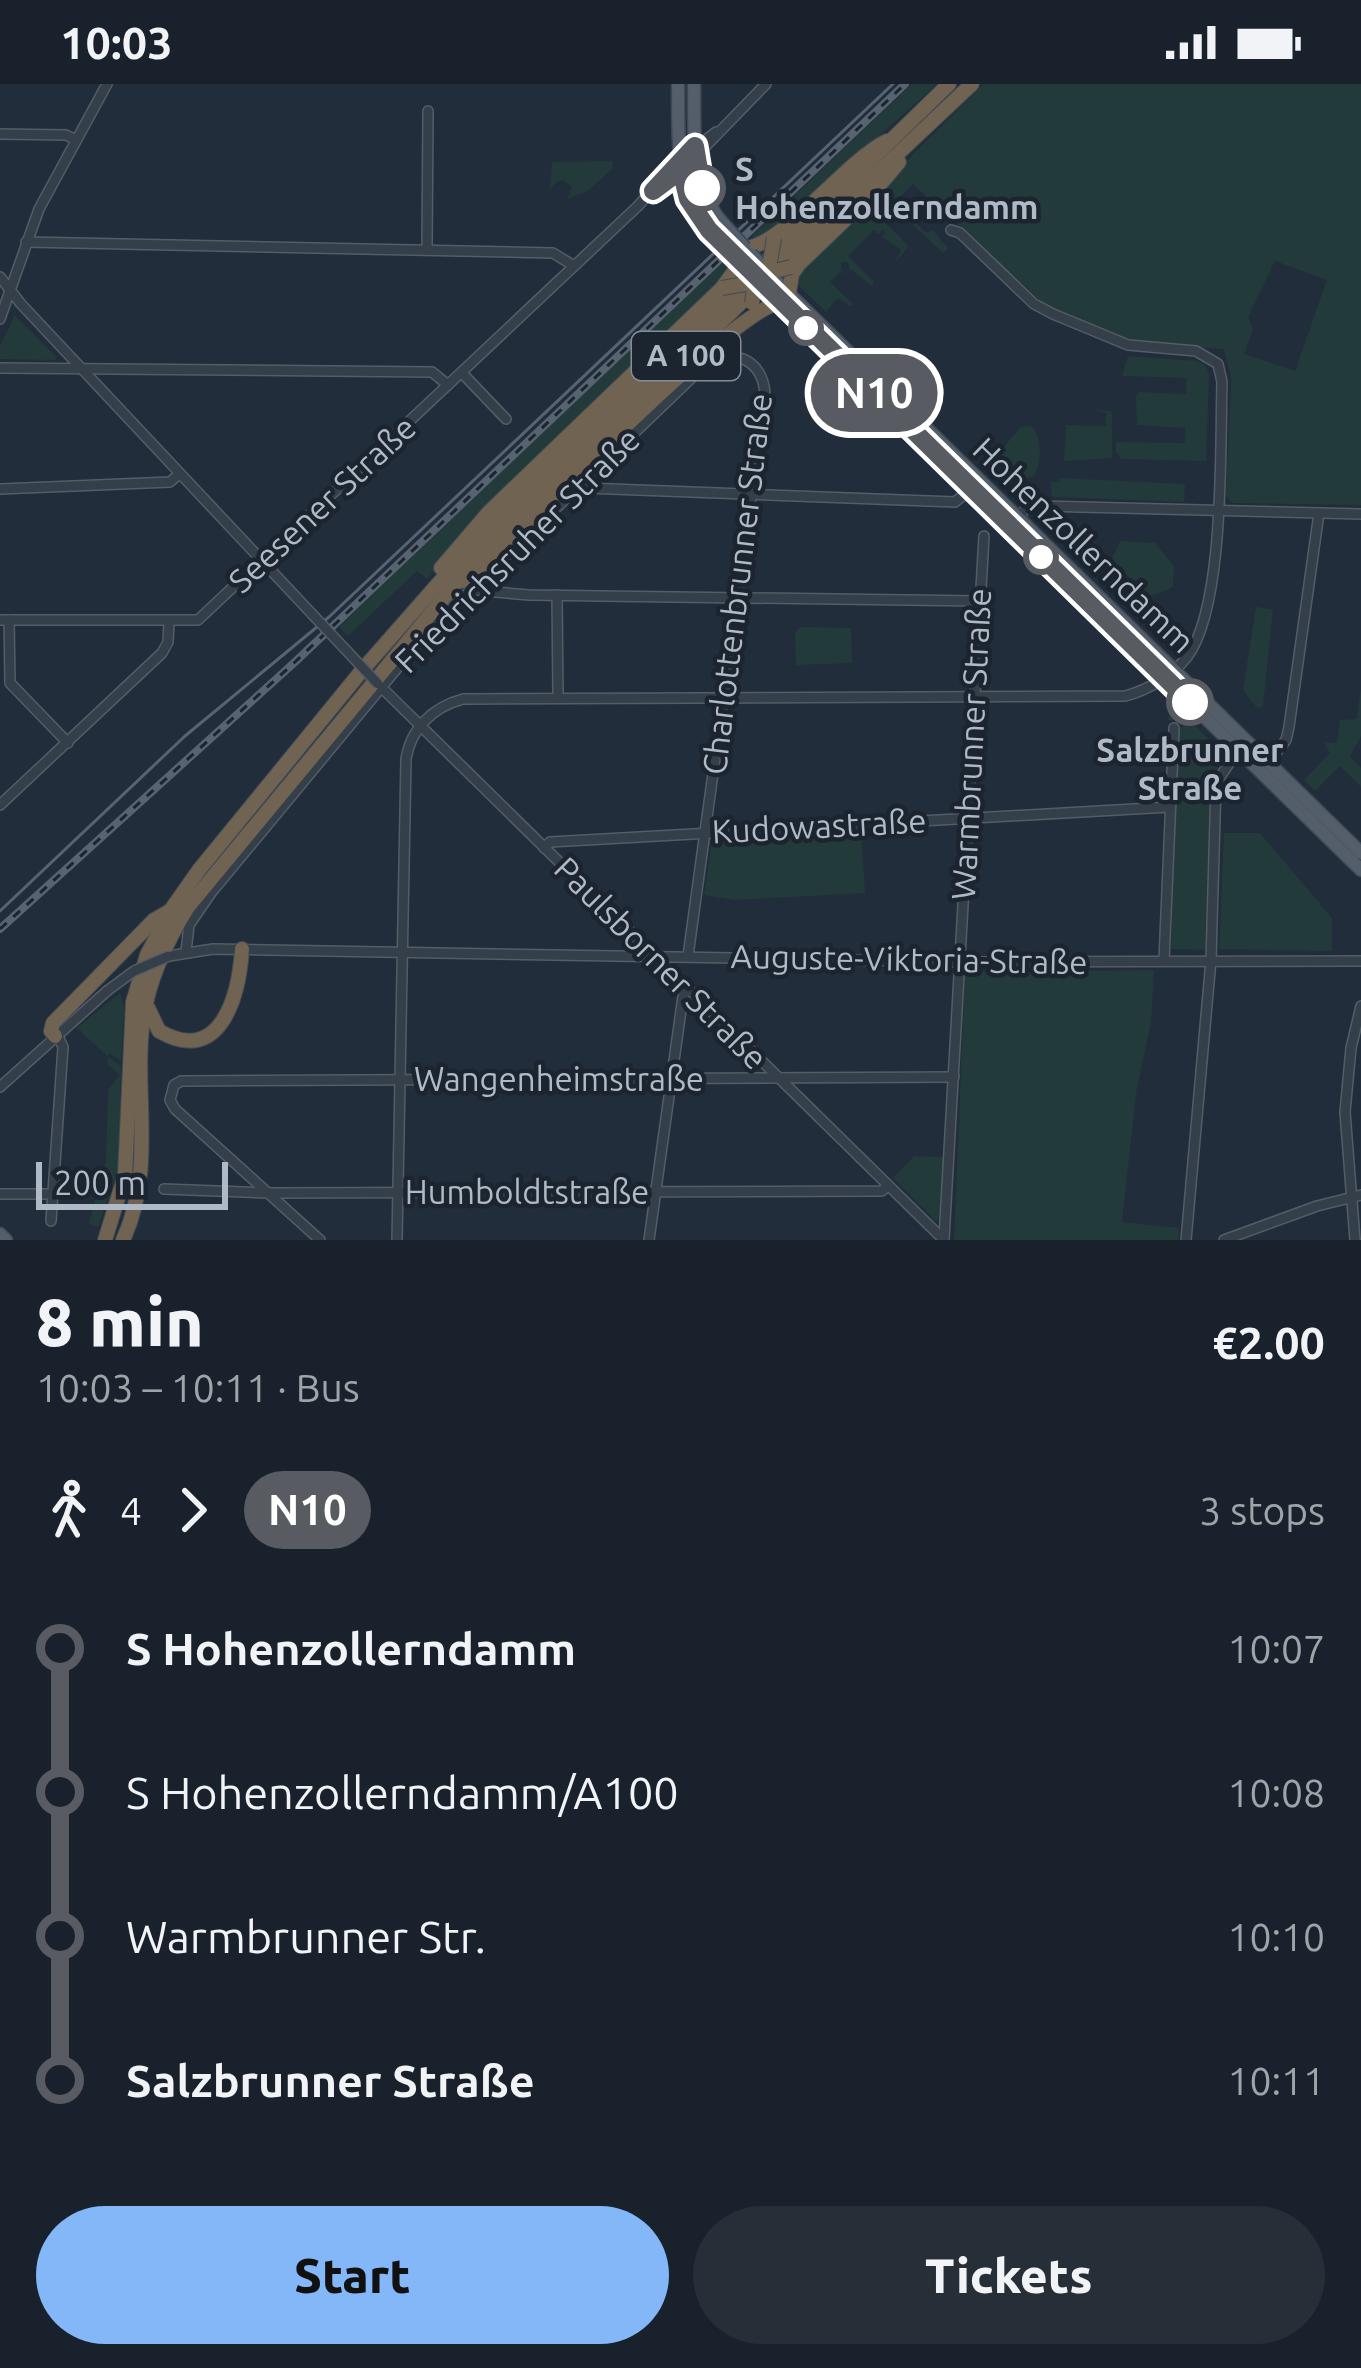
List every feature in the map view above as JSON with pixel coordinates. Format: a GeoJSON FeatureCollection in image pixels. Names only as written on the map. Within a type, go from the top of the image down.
{"type":"FeatureCollection","features":[{"type":"Feature","properties":{"kind":"highway","name":"A 100"},"geometry":{"type":"LineString","coordinates":[[105,1240],[125,1174],[133,1002],[146,955],[199,870],[424,599],[515,503],[950,84]]}},
{"type":"Feature","properties":{"kind":"highway","name":"A 100"},"geometry":{"type":"LineString","coordinates":[[123,1240],[140,1177],[146,1003],[165,946],[188,908],[456,581],[973,84]]}},
{"type":"Feature","properties":{"kind":"highway"},"geometry":{"type":"LineString","coordinates":[[456,581],[469,580],[742,322],[785,297],[795,266],[887,177],[919,134]]}},
{"type":"Feature","properties":{"kind":"highway"},"geometry":{"type":"LineString","coordinates":[[742,322],[752,303],[758,247],[774,238],[868,150],[895,137]]}},
{"type":"Feature","properties":{"kind":"highway"},"geometry":{"type":"LineString","coordinates":[[722,288],[756,269],[774,238]]}},
{"type":"Feature","properties":{"kind":"highway"},"geometry":{"type":"LineString","coordinates":[[424,599],[428,584],[472,530],[722,288],[736,269],[795,266]]}},
{"type":"Feature","properties":{"kind":"highway"},"geometry":{"type":"LineString","coordinates":[[56,1035],[51,1031],[53,1023],[154,920],[170,911]]}},
{"type":"Feature","properties":{"kind":"highway"},"geometry":{"type":"LineString","coordinates":[[146,1003],[154,1025],[164,1034],[186,1040],[206,1035],[224,1021],[236,999],[242,949]]}},
{"type":"Feature","properties":{"kind":"main road","name":"Hohenzollerndamm"},"geometry":{"type":"LineString","coordinates":[[678,84],[688,158]]}},
{"type":"Feature","properties":{"kind":"main road","name":"Hohenzollerndamm"},"geometry":{"type":"LineString","coordinates":[[694,84],[688,199],[1169,674],[1361,853]]}},
{"type":"Feature","properties":{"kind":"main road","name":"Hohenzollerndamm"},"geometry":{"type":"LineString","coordinates":[[1169,674],[1238,750],[1361,870]]}},
{"type":"Feature","properties":{"kind":"street"},"geometry":{"type":"LineString","coordinates":[[0,319],[39,208],[106,84]]}},
{"type":"Feature","properties":{"kind":"street","name":"Seesener Straße"},"geometry":{"type":"LineString","coordinates":[[169,622],[198,620],[766,84]]}},
{"type":"Feature","properties":{"kind":"street"},"geometry":{"type":"LineString","coordinates":[[427,250],[428,111]]}},
{"type":"Feature","properties":{"kind":"street"},"geometry":{"type":"LineString","coordinates":[[0,134],[76,140]]}},
{"type":"Feature","properties":{"kind":"street"},"geometry":{"type":"LineString","coordinates":[[397,1240],[406,758],[420,725],[441,707],[463,699],[1125,696],[1169,674],[1187,656],[1202,626],[1217,512],[1222,382],[1214,359],[1196,351],[1128,346],[1053,314],[1034,304],[951,230]]}},
{"type":"Feature","properties":{"kind":"street"},"geometry":{"type":"LineString","coordinates":[[26,242],[553,253],[574,266]]}},
{"type":"Feature","properties":{"kind":"street"},"geometry":{"type":"LineString","coordinates":[[0,280],[262,562]]}},
{"type":"Feature","properties":{"kind":"street","name":"Friedrichsruher Straße"},"geometry":{"type":"LineString","coordinates":[[187,952],[189,925],[211,892],[428,632],[709,362],[730,355],[748,360]]}},
{"type":"Feature","properties":{"kind":"street","name":"Charlottenbrunner Straße"},"geometry":{"type":"LineString","coordinates":[[688,956],[765,394],[762,376],[748,360]]}},
{"type":"Feature","properties":{"kind":"street"},"geometry":{"type":"LineString","coordinates":[[0,368],[432,372],[448,386]]}},
{"type":"Feature","properties":{"kind":"street"},"geometry":{"type":"LineString","coordinates":[[461,373],[506,419]]}},
{"type":"Feature","properties":{"kind":"street"},"geometry":{"type":"LineString","coordinates":[[0,489],[170,482],[179,474]]}},
{"type":"Feature","properties":{"kind":"street"},"geometry":{"type":"LineString","coordinates":[[581,485],[956,502],[976,485]]}},
{"type":"Feature","properties":{"kind":"street"},"geometry":{"type":"LineString","coordinates":[[1013,521],[1038,506],[1361,514]]}},
{"type":"Feature","properties":{"kind":"street"},"geometry":{"type":"LineString","coordinates":[[1268,763],[1286,740],[1289,727],[1319,513]]}},
{"type":"Feature","properties":{"kind":"street","name":"Warmbrunner Straße"},"geometry":{"type":"LineString","coordinates":[[944,1239],[984,536]]}},
{"type":"Feature","properties":{"kind":"street","name":"Paulsborner Straße"},"geometry":{"type":"LineString","coordinates":[[262,562],[380,686],[944,1239]]}},
{"type":"Feature","properties":{"kind":"street"},"geometry":{"type":"LineString","coordinates":[[472,590],[979,602]]}},
{"type":"Feature","properties":{"kind":"street"},"geometry":{"type":"LineString","coordinates":[[557,595],[558,698]]}},
{"type":"Feature","properties":{"kind":"street"},"geometry":{"type":"LineString","coordinates":[[1,804],[68,743],[162,653],[169,622],[4,620],[10,683],[68,743]]}},
{"type":"Feature","properties":{"kind":"street"},"geometry":{"type":"LineString","coordinates":[[1164,960],[1174,728]]}},
{"type":"Feature","properties":{"kind":"street"},"geometry":{"type":"LineString","coordinates":[[1186,1240],[1211,960],[1216,783],[1238,750]]}},
{"type":"Feature","properties":{"kind":"street","name":"Kudowastraße"},"geometry":{"type":"LineString","coordinates":[[544,848],[550,842],[1169,807]]}},
{"type":"Feature","properties":{"kind":"street","name":"Auguste-Viktoria-Straße"},"geometry":{"type":"LineString","coordinates":[[0,1087],[134,971],[187,952],[242,949],[959,962],[1361,961]]}},
{"type":"Feature","properties":{"kind":"street"},"geometry":{"type":"LineString","coordinates":[[649,1240],[683,996],[688,989]]}},
{"type":"Feature","properties":{"kind":"street"},"geometry":{"type":"LineString","coordinates":[[1354,1240],[1357,1195],[1346,1127],[1348,1076],[1361,1006]]}},
{"type":"Feature","properties":{"kind":"street"},"geometry":{"type":"LineString","coordinates":[[51,1221],[63,1047],[56,1035]]}},
{"type":"Feature","properties":{"kind":"street"},"geometry":{"type":"LineString","coordinates":[[1348,1076],[1361,1077]]}},
{"type":"Feature","properties":{"kind":"street","name":"Wangenheimstraße"},"geometry":{"type":"LineString","coordinates":[[268,1193],[175,1109],[170,1091],[181,1081],[954,1077]]}},
{"type":"Feature","properties":{"kind":"street","name":"Humboldtstraße"},"geometry":{"type":"LineString","coordinates":[[164,1190],[882,1191],[888,1186]]}},
{"type":"Feature","properties":{"kind":"street"},"geometry":{"type":"LineString","coordinates":[[268,1193],[320,1240]]}},
{"type":"Feature","properties":{"kind":"street"},"geometry":{"type":"LineString","coordinates":[[0,1194],[53,1194]]}},
{"type":"Feature","properties":{"kind":"street"},"geometry":{"type":"LineString","coordinates":[[1224,1240],[1357,1195]]}},
{"type":"Feature","properties":{"kind":"green space"},"geometry":{"type":"Polygon","coordinates":[[[912,84],[937,84],[783,222],[758,242],[752,236],[912,84]]]}},
{"type":"Feature","properties":{"kind":"green space"},"geometry":{"type":"Polygon","coordinates":[[[983,84],[1361,84],[1361,505],[1232,503],[1226,496],[1231,378],[1224,349],[1138,343],[1044,304],[913,184],[895,202],[926,233],[933,230],[948,248],[943,253],[894,207],[880,218],[909,246],[891,267],[902,250],[882,237],[883,230],[878,234],[874,230],[848,256],[874,282],[872,286],[848,262],[841,262],[841,269],[852,278],[841,271],[830,282],[853,304],[837,298],[826,312],[793,280],[983,84]],[[1275,261],[1248,317],[1253,330],[1244,354],[1295,371],[1327,280],[1275,261]]]}},
{"type":"Feature","properties":{"kind":"green space"},"geometry":{"type":"Polygon","coordinates":[[[612,161],[613,168],[589,190],[567,199],[572,187],[564,180],[550,190],[552,162],[612,161]]]}},
{"type":"Feature","properties":{"kind":"green space"},"geometry":{"type":"Polygon","coordinates":[[[722,261],[730,269],[719,285],[427,579],[417,571],[348,636],[339,627],[722,261]]]}},
{"type":"Feature","properties":{"kind":"green space"},"geometry":{"type":"Polygon","coordinates":[[[15,315],[55,360],[0,359],[0,346],[15,315]]]}},
{"type":"Feature","properties":{"kind":"green space"},"geometry":{"type":"Polygon","coordinates":[[[1128,356],[1197,361],[1206,366],[1206,461],[1122,459],[1116,453],[1116,442],[1185,443],[1185,428],[1137,425],[1136,395],[1186,394],[1187,378],[1122,376],[1128,356]]]}},
{"type":"Feature","properties":{"kind":"green space"},"geometry":{"type":"Polygon","coordinates":[[[1093,410],[1112,414],[1112,458],[1064,461],[1066,425],[1106,426],[1106,413],[1093,410]]]}},
{"type":"Feature","properties":{"kind":"green space"},"geometry":{"type":"Polygon","coordinates":[[[1031,426],[1038,436],[1040,456],[1035,475],[1027,478],[1003,468],[996,456],[1021,427],[1031,426]]]}},
{"type":"Feature","properties":{"kind":"green space"},"geometry":{"type":"Polygon","coordinates":[[[1050,481],[1185,484],[1184,502],[1052,497],[1050,481]]]}},
{"type":"Feature","properties":{"kind":"green space"},"geometry":{"type":"Polygon","coordinates":[[[1120,541],[1155,543],[1174,566],[1173,587],[1149,597],[1111,560],[1120,541]]]}},
{"type":"Feature","properties":{"kind":"green space"},"geometry":{"type":"Polygon","coordinates":[[[1256,607],[1273,609],[1263,706],[1257,708],[1243,690],[1256,607]]]}},
{"type":"Feature","properties":{"kind":"green space"},"geometry":{"type":"Polygon","coordinates":[[[800,627],[851,628],[852,663],[796,665],[795,633],[800,627]]]}},
{"type":"Feature","properties":{"kind":"green space"},"geometry":{"type":"Polygon","coordinates":[[[1361,689],[1361,736],[1350,756],[1361,768],[1361,787],[1340,766],[1315,791],[1304,780],[1330,753],[1324,742],[1337,743],[1340,720],[1357,719],[1361,689]]]}},
{"type":"Feature","properties":{"kind":"green space"},"geometry":{"type":"Polygon","coordinates":[[[1172,703],[1224,754],[1210,782],[1205,950],[1171,949],[1177,734],[1183,726],[1180,720],[1168,720],[1172,703]]]}},
{"type":"Feature","properties":{"kind":"green space"},"geometry":{"type":"Polygon","coordinates":[[[861,831],[865,893],[734,900],[704,895],[712,840],[861,831]]]}},
{"type":"Feature","properties":{"kind":"green space"},"geometry":{"type":"Polygon","coordinates":[[[1224,833],[1260,833],[1332,918],[1332,951],[1219,949],[1224,833]]]}},
{"type":"Feature","properties":{"kind":"green space"},"geometry":{"type":"Polygon","coordinates":[[[1154,970],[1151,1023],[1137,1087],[1122,1222],[1179,1228],[1178,1240],[954,1240],[965,972],[1154,970]]]}},
{"type":"Feature","properties":{"kind":"green space"},"geometry":{"type":"Polygon","coordinates":[[[120,993],[124,1007],[121,1060],[109,1053],[108,1057],[77,1028],[120,993]]]}},
{"type":"Feature","properties":{"kind":"green space"},"geometry":{"type":"Polygon","coordinates":[[[108,1057],[121,1066],[119,1168],[98,1227],[89,1223],[106,1161],[108,1090],[120,1075],[107,1064],[108,1057]]]}},
{"type":"Feature","properties":{"kind":"green space"},"geometry":{"type":"Polygon","coordinates":[[[914,1156],[944,1157],[941,1219],[936,1221],[893,1178],[914,1156]]]}},
{"type":"Feature","properties":{"kind":"tram line"},"geometry":{"type":"LineString","coordinates":[[0,911],[185,736],[329,617],[893,84]]}},
{"type":"Feature","properties":{"kind":"railway"},"geometry":{"type":"LineString","coordinates":[[0,929],[295,662],[905,84]]}},
{"type":"Feature","properties":{"kind":"bus line","name":"N10"},"geometry":{"type":"LineString","coordinates":[[702,188],[695,146],[653,191],[681,170],[688,199],[709,230],[1190,702]]}},
{"type":"Feature","properties":{"kind":"place","name":"S Hohenzollerndamm"},"geometry":{"type":"Point","coordinates":[702,188]}},
{"type":"Feature","properties":{"kind":"place","name":"Salzbrunner Straße"},"geometry":{"type":"Point","coordinates":[1190,702]}}]}
